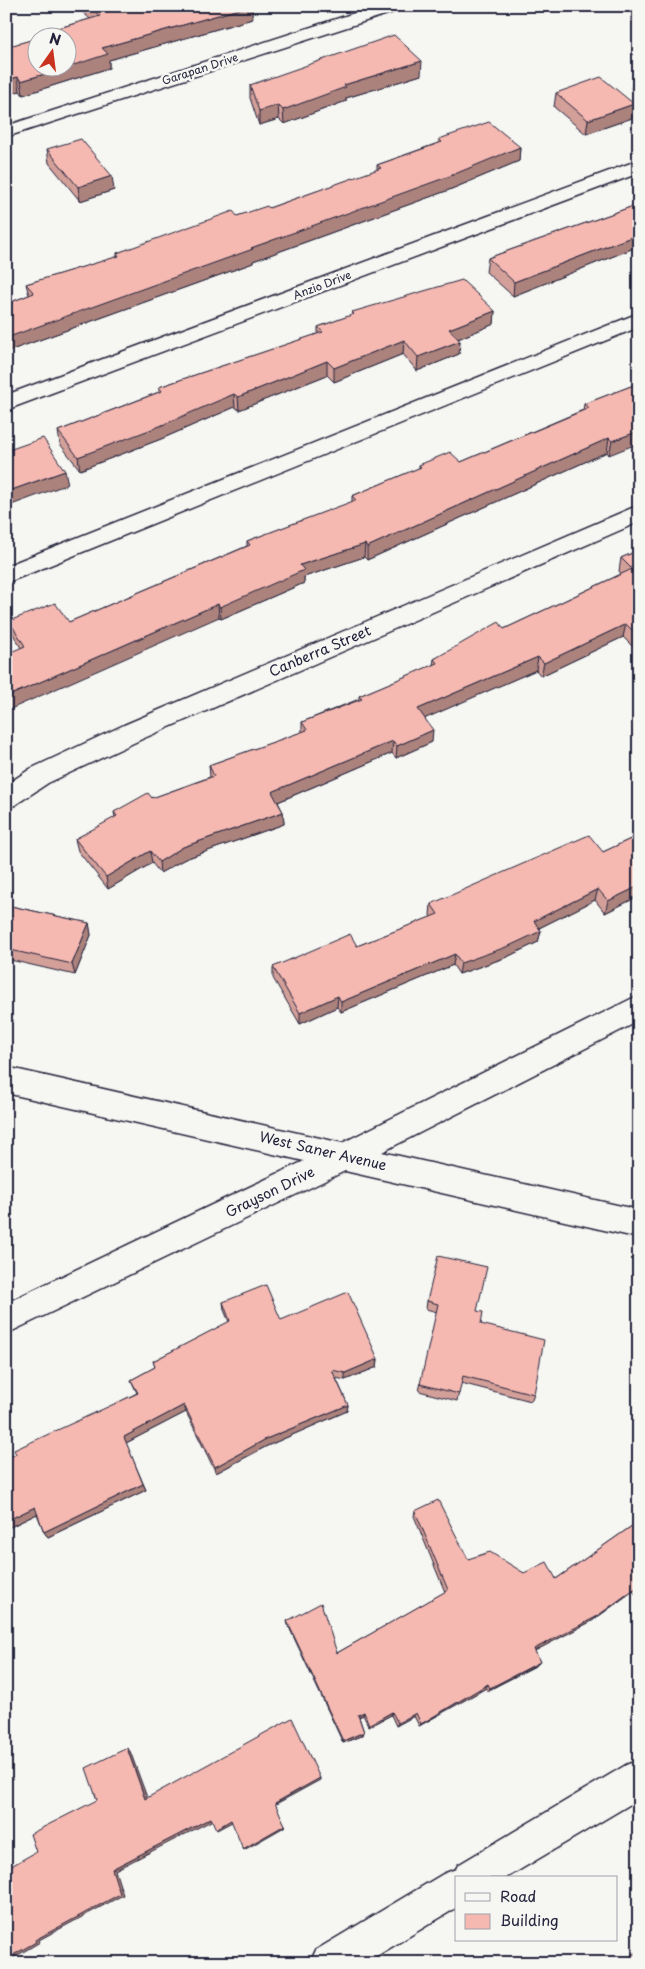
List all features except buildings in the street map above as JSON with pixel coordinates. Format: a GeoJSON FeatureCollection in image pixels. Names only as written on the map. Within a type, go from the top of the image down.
{"type":"FeatureCollection","features":[{"type":"Feature","properties":{"kind":"street","name":"Garapan Drive"},"geometry":{"type":"LineString","coordinates":[[6,132],[394,6]]}},
{"type":"Feature","properties":{"kind":"street","name":"Anzio Drive"},"geometry":{"type":"LineString","coordinates":[[6,403],[639,166]]}},
{"type":"Feature","properties":{"kind":"street"},"geometry":{"type":"LineString","coordinates":[[6,575],[639,319]]}},
{"type":"Feature","properties":{"kind":"street","name":"Canberra Street"},"geometry":{"type":"LineString","coordinates":[[6,798],[39,776],[133,732],[639,512]]}},
{"type":"Feature","properties":{"kind":"street","name":"Grayson Drive"},"geometry":{"type":"LineString","coordinates":[[6,1319],[345,1156],[639,1007]]}},
{"type":"Feature","properties":{"kind":"street","name":"West Saner Avenue"},"geometry":{"type":"LineString","coordinates":[[6,1080],[639,1224]]}},
{"type":"Feature","properties":{"kind":"street"},"geometry":{"type":"LineString","coordinates":[[474,1876],[639,1778]]}},
{"type":"Feature","properties":{"kind":"street"},"geometry":{"type":"LineString","coordinates":[[329,1963],[455,1888]]}}]}
